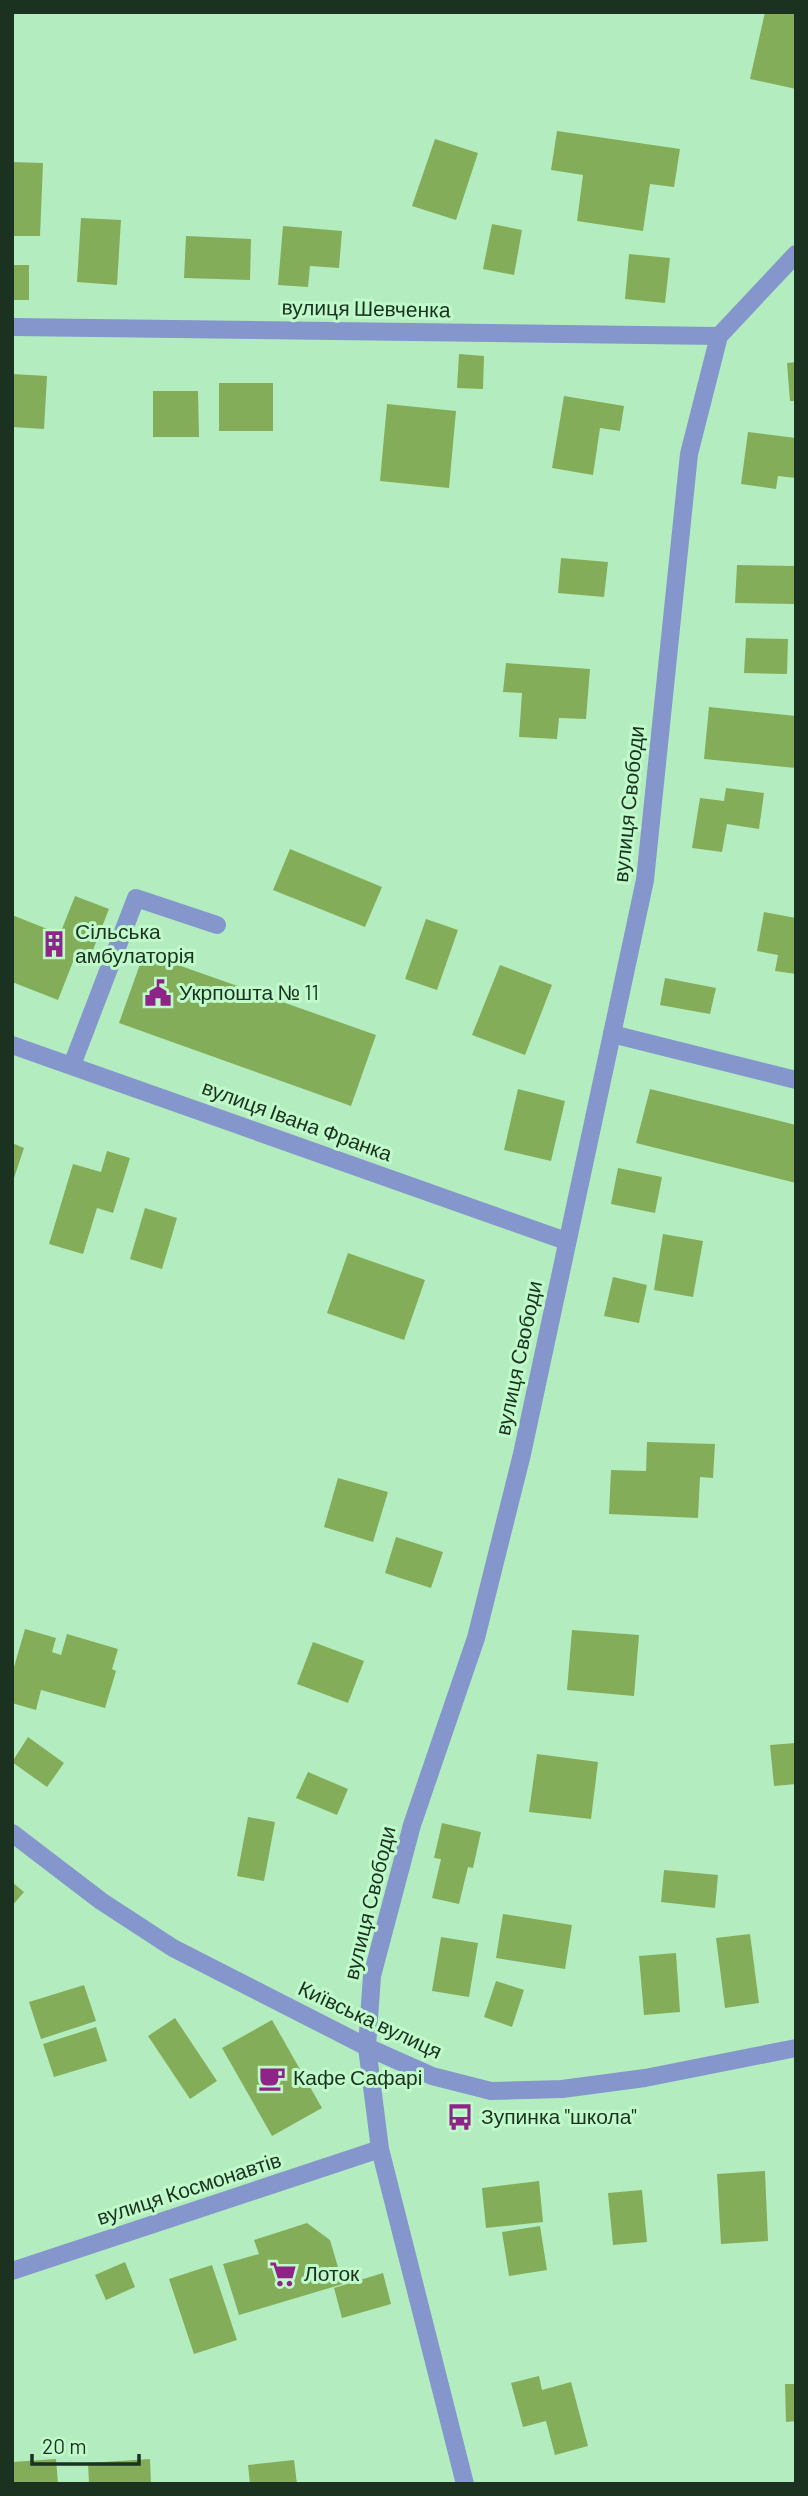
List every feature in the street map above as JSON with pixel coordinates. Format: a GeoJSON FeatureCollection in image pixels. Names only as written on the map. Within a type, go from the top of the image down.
{"type":"FeatureCollection","features":[{"type":"Feature","properties":{"kind":"street","name":"вулиця Свободи"},"geometry":{"type":"LineString","coordinates":[[465,2484],[380,2150],[368,2047],[372,1976],[412,1825],[476,1638],[522,1454],[645,880],[688,454],[719,336],[796,254]]}},
{"type":"Feature","properties":{"kind":"street","name":"вулиця Шевченка"},"geometry":{"type":"LineString","coordinates":[[12,327],[719,336]]}},
{"type":"Feature","properties":{"kind":"street"},"geometry":{"type":"LineString","coordinates":[[72,1065],[136,898],[217,925]]}},
{"type":"Feature","properties":{"kind":"street"},"geometry":{"type":"LineString","coordinates":[[612,1034],[796,1080]]}},
{"type":"Feature","properties":{"kind":"street","name":"вулиця Івана Франка"},"geometry":{"type":"LineString","coordinates":[[12,1045],[566,1241]]}},
{"type":"Feature","properties":{"kind":"street","name":"Київська вулиця"},"geometry":{"type":"LineString","coordinates":[[12,1833],[101,1901],[173,1948],[368,2047],[432,2076],[491,2091],[562,2089],[645,2078],[796,2048]]}},
{"type":"Feature","properties":{"kind":"street","name":"вулиця Космонавтів"},"geometry":{"type":"LineString","coordinates":[[12,2271],[380,2150]]}},
{"type":"Feature","properties":{"kind":"building"},"geometry":{"type":"Polygon","coordinates":[[[765,12],[796,12],[796,89],[750,79],[765,12]]]}},
{"type":"Feature","properties":{"kind":"building"},"geometry":{"type":"Polygon","coordinates":[[[557,131],[680,149],[674,187],[650,184],[643,231],[577,221],[583,175],[551,170],[557,131]]]}},
{"type":"Feature","properties":{"kind":"building"},"geometry":{"type":"Polygon","coordinates":[[[435,139],[478,153],[456,220],[412,206],[435,139]]]}},
{"type":"Feature","properties":{"kind":"building"},"geometry":{"type":"Polygon","coordinates":[[[12,162],[43,163],[40,236],[12,236],[12,162]]]}},
{"type":"Feature","properties":{"kind":"building"},"geometry":{"type":"Polygon","coordinates":[[[81,218],[121,220],[117,285],[77,282],[81,218]]]}},
{"type":"Feature","properties":{"kind":"building"},"geometry":{"type":"Polygon","coordinates":[[[492,224],[522,230],[514,275],[483,269],[492,224]]]}},
{"type":"Feature","properties":{"kind":"building"},"geometry":{"type":"Polygon","coordinates":[[[283,226],[342,231],[339,268],[310,266],[308,287],[278,285],[283,226]]]}},
{"type":"Feature","properties":{"kind":"building"},"geometry":{"type":"Polygon","coordinates":[[[186,236],[251,239],[250,280],[184,278],[186,236]]]}},
{"type":"Feature","properties":{"kind":"building"},"geometry":{"type":"Polygon","coordinates":[[[629,254],[670,258],[665,303],[625,299],[629,254]]]}},
{"type":"Feature","properties":{"kind":"building"},"geometry":{"type":"Polygon","coordinates":[[[12,265],[29,265],[29,300],[12,300],[12,265]]]}},
{"type":"Feature","properties":{"kind":"building"},"geometry":{"type":"Polygon","coordinates":[[[459,354],[484,356],[483,389],[457,388],[459,354]]]}},
{"type":"Feature","properties":{"kind":"building"},"geometry":{"type":"Polygon","coordinates":[[[796,362],[796,401],[790,401],[787,363],[796,362]]]}},
{"type":"Feature","properties":{"kind":"building"},"geometry":{"type":"Polygon","coordinates":[[[12,374],[47,376],[44,429],[12,427],[12,374]]]}},
{"type":"Feature","properties":{"kind":"building"},"geometry":{"type":"Polygon","coordinates":[[[219,383],[273,383],[273,431],[219,431],[219,383]]]}},
{"type":"Feature","properties":{"kind":"building"},"geometry":{"type":"Polygon","coordinates":[[[153,391],[198,391],[199,437],[153,437],[153,391]]]}},
{"type":"Feature","properties":{"kind":"building"},"geometry":{"type":"Polygon","coordinates":[[[564,396],[624,406],[620,431],[600,428],[593,475],[552,468],[564,396]]]}},
{"type":"Feature","properties":{"kind":"building"},"geometry":{"type":"Polygon","coordinates":[[[387,404],[456,411],[449,488],[380,481],[387,404]]]}},
{"type":"Feature","properties":{"kind":"building"},"geometry":{"type":"Polygon","coordinates":[[[748,432],[796,438],[796,478],[778,476],[776,489],[741,484],[748,432]]]}},
{"type":"Feature","properties":{"kind":"building"},"geometry":{"type":"Polygon","coordinates":[[[561,558],[608,562],[604,597],[558,593],[561,558]]]}},
{"type":"Feature","properties":{"kind":"building"},"geometry":{"type":"Polygon","coordinates":[[[737,565],[796,566],[795,604],[735,603],[737,565]]]}},
{"type":"Feature","properties":{"kind":"building"},"geometry":{"type":"Polygon","coordinates":[[[746,638],[788,639],[787,674],[744,673],[746,638]]]}},
{"type":"Feature","properties":{"kind":"building"},"geometry":{"type":"Polygon","coordinates":[[[506,663],[590,669],[586,719],[559,718],[557,739],[519,737],[522,693],[503,692],[506,663]]]}},
{"type":"Feature","properties":{"kind":"building"},"geometry":{"type":"Polygon","coordinates":[[[709,707],[796,716],[796,768],[704,759],[709,707]]]}},
{"type":"Feature","properties":{"kind":"building"},"geometry":{"type":"Polygon","coordinates":[[[726,788],[764,793],[759,829],[727,824],[722,852],[692,848],[700,798],[724,801],[726,788]]]}},
{"type":"Feature","properties":{"kind":"building"},"geometry":{"type":"Polygon","coordinates":[[[290,849],[382,887],[365,927],[273,890],[290,849]]]}},
{"type":"Feature","properties":{"kind":"building","name":"Сільська амбулаторія"},"geometry":{"type":"Polygon","coordinates":[[[75,896],[109,909],[89,960],[76,954],[58,1000],[12,982],[12,915],[60,934],[75,896]]]}},
{"type":"Feature","properties":{"kind":"building"},"geometry":{"type":"Polygon","coordinates":[[[764,912],[796,918],[796,974],[775,971],[778,955],[757,951],[764,912]]]}},
{"type":"Feature","properties":{"kind":"building"},"geometry":{"type":"Polygon","coordinates":[[[426,919],[458,930],[437,990],[405,979],[426,919]]]}},
{"type":"Feature","properties":{"kind":"building"},"geometry":{"type":"Polygon","coordinates":[[[144,953],[376,1035],[351,1106],[119,1023],[144,953]]]}},
{"type":"Feature","properties":{"kind":"building"},"geometry":{"type":"Polygon","coordinates":[[[500,965],[552,985],[525,1055],[472,1035],[500,965]]]}},
{"type":"Feature","properties":{"kind":"building"},"geometry":{"type":"Polygon","coordinates":[[[665,978],[716,988],[710,1014],[660,1005],[665,978]]]}},
{"type":"Feature","properties":{"kind":"building"},"geometry":{"type":"Polygon","coordinates":[[[518,1089],[565,1101],[551,1161],[504,1150],[518,1089]]]}},
{"type":"Feature","properties":{"kind":"building"},"geometry":{"type":"Polygon","coordinates":[[[650,1089],[796,1125],[796,1183],[636,1143],[650,1089]]]}},
{"type":"Feature","properties":{"kind":"building"},"geometry":{"type":"Polygon","coordinates":[[[12,1143],[24,1148],[13,1181],[12,1181],[12,1143]]]}},
{"type":"Feature","properties":{"kind":"building"},"geometry":{"type":"Polygon","coordinates":[[[107,1151],[130,1158],[113,1213],[97,1208],[83,1254],[49,1244],[73,1164],[101,1172],[107,1151]]]}},
{"type":"Feature","properties":{"kind":"building"},"geometry":{"type":"Polygon","coordinates":[[[618,1168],[662,1177],[655,1213],[611,1204],[618,1168]]]}},
{"type":"Feature","properties":{"kind":"building"},"geometry":{"type":"Polygon","coordinates":[[[145,1208],[177,1218],[162,1269],[130,1259],[145,1208]]]}},
{"type":"Feature","properties":{"kind":"building"},"geometry":{"type":"Polygon","coordinates":[[[663,1234],[703,1241],[693,1297],[654,1290],[663,1234]]]}},
{"type":"Feature","properties":{"kind":"building"},"geometry":{"type":"Polygon","coordinates":[[[348,1253],[425,1280],[404,1340],[327,1313],[348,1253]]]}},
{"type":"Feature","properties":{"kind":"building"},"geometry":{"type":"Polygon","coordinates":[[[613,1277],[647,1285],[639,1323],[604,1316],[613,1277]]]}},
{"type":"Feature","properties":{"kind":"building"},"geometry":{"type":"Polygon","coordinates":[[[647,1442],[715,1444],[713,1478],[700,1477],[698,1518],[609,1514],[611,1470],[646,1471],[647,1442]]]}},
{"type":"Feature","properties":{"kind":"building"},"geometry":{"type":"Polygon","coordinates":[[[338,1478],[388,1492],[373,1542],[324,1527],[338,1478]]]}},
{"type":"Feature","properties":{"kind":"building"},"geometry":{"type":"Polygon","coordinates":[[[396,1537],[443,1552],[431,1588],[385,1573],[396,1537]]]}},
{"type":"Feature","properties":{"kind":"building"},"geometry":{"type":"Polygon","coordinates":[[[25,1629],[56,1638],[52,1652],[61,1655],[67,1634],[118,1649],[112,1669],[116,1671],[105,1708],[41,1690],[36,1710],[12,1703],[12,1674],[25,1629]]]}},
{"type":"Feature","properties":{"kind":"building"},"geometry":{"type":"Polygon","coordinates":[[[572,1630],[639,1635],[634,1696],[567,1690],[572,1630]]]}},
{"type":"Feature","properties":{"kind":"building"},"geometry":{"type":"Polygon","coordinates":[[[313,1642],[364,1661],[348,1703],[297,1684],[313,1642]]]}},
{"type":"Feature","properties":{"kind":"building"},"geometry":{"type":"Polygon","coordinates":[[[28,1737],[64,1763],[47,1787],[12,1762],[28,1737]]]}},
{"type":"Feature","properties":{"kind":"building"},"geometry":{"type":"Polygon","coordinates":[[[796,1743],[796,1784],[774,1786],[770,1745],[796,1743]]]}},
{"type":"Feature","properties":{"kind":"building"},"geometry":{"type":"Polygon","coordinates":[[[537,1754],[598,1762],[591,1819],[529,1812],[537,1754]]]}},
{"type":"Feature","properties":{"kind":"building"},"geometry":{"type":"Polygon","coordinates":[[[308,1772],[348,1789],[337,1815],[296,1798],[308,1772]]]}},
{"type":"Feature","properties":{"kind":"building"},"geometry":{"type":"Polygon","coordinates":[[[248,1817],[275,1822],[264,1881],[237,1876],[248,1817]]]}},
{"type":"Feature","properties":{"kind":"building"},"geometry":{"type":"Polygon","coordinates":[[[442,1823],[481,1832],[473,1868],[468,1867],[459,1904],[432,1898],[441,1859],[434,1858],[442,1823]]]}},
{"type":"Feature","properties":{"kind":"building"},"geometry":{"type":"Polygon","coordinates":[[[664,1870],[718,1875],[715,1908],[661,1902],[664,1870]]]}},
{"type":"Feature","properties":{"kind":"building"},"geometry":{"type":"Polygon","coordinates":[[[12,1882],[24,1892],[12,1906],[12,1882]]]}},
{"type":"Feature","properties":{"kind":"building"},"geometry":{"type":"Polygon","coordinates":[[[503,1914],[572,1925],[565,1969],[496,1958],[503,1914]]]}},
{"type":"Feature","properties":{"kind":"building"},"geometry":{"type":"Polygon","coordinates":[[[750,1934],[759,2003],[725,2008],[716,1938],[750,1934]]]}},
{"type":"Feature","properties":{"kind":"building"},"geometry":{"type":"Polygon","coordinates":[[[441,1937],[478,1943],[469,1997],[432,1991],[441,1937]]]}},
{"type":"Feature","properties":{"kind":"building"},"geometry":{"type":"Polygon","coordinates":[[[676,1953],[680,2012],[644,2015],[639,1956],[676,1953]]]}},
{"type":"Feature","properties":{"kind":"building"},"geometry":{"type":"Polygon","coordinates":[[[496,1981],[524,1990],[512,2027],[484,2017],[496,1981]]]}},
{"type":"Feature","properties":{"kind":"building"},"geometry":{"type":"Polygon","coordinates":[[[84,1985],[96,2021],[41,2039],[29,2002],[84,1985]]]}},
{"type":"Feature","properties":{"kind":"building"},"geometry":{"type":"Polygon","coordinates":[[[175,2018],[217,2081],[190,2099],[148,2036],[175,2018]]]}},
{"type":"Feature","properties":{"kind":"building","name":"Кафе Сафарі"},"geometry":{"type":"Polygon","coordinates":[[[272,2020],[322,2108],[272,2136],[222,2048],[272,2020]]]}},
{"type":"Feature","properties":{"kind":"building"},"geometry":{"type":"Polygon","coordinates":[[[96,2027],[107,2061],[54,2077],[43,2044],[96,2027]]]}},
{"type":"Feature","properties":{"kind":"building"},"geometry":{"type":"Polygon","coordinates":[[[765,2171],[768,2241],[721,2244],[717,2174],[765,2171]]]}},
{"type":"Feature","properties":{"kind":"building"},"geometry":{"type":"Polygon","coordinates":[[[539,2181],[543,2222],[486,2228],[482,2188],[539,2181]]]}},
{"type":"Feature","properties":{"kind":"building"},"geometry":{"type":"Polygon","coordinates":[[[642,2190],[647,2242],[613,2245],[608,2193],[642,2190]]]}},
{"type":"Feature","properties":{"kind":"building","name":"Лоток"},"geometry":{"type":"Polygon","coordinates":[[[307,2223],[330,2240],[343,2284],[239,2315],[223,2264],[259,2254],[254,2240],[307,2223]]]}},
{"type":"Feature","properties":{"kind":"building"},"geometry":{"type":"Polygon","coordinates":[[[540,2226],[547,2270],[509,2276],[502,2232],[540,2226]]]}},
{"type":"Feature","properties":{"kind":"building"},"geometry":{"type":"Polygon","coordinates":[[[125,2262],[135,2287],[106,2300],[95,2275],[125,2262]]]}},
{"type":"Feature","properties":{"kind":"building"},"geometry":{"type":"Polygon","coordinates":[[[212,2265],[237,2340],[194,2354],[169,2279],[212,2265]]]}},
{"type":"Feature","properties":{"kind":"building"},"geometry":{"type":"Polygon","coordinates":[[[383,2273],[391,2304],[342,2318],[334,2288],[383,2273]]]}},
{"type":"Feature","properties":{"kind":"building"},"geometry":{"type":"Polygon","coordinates":[[[539,2376],[542,2390],[571,2382],[588,2446],[555,2455],[546,2421],[523,2427],[511,2383],[539,2376]]]}},
{"type":"Feature","properties":{"kind":"building"},"geometry":{"type":"Polygon","coordinates":[[[785,2384],[796,2384],[796,2421],[786,2422],[785,2384]]]}},
{"type":"Feature","properties":{"kind":"building"},"geometry":{"type":"Polygon","coordinates":[[[56,2459],[58,2484],[12,2484],[12,2462],[56,2459]]]}},
{"type":"Feature","properties":{"kind":"building"},"geometry":{"type":"Polygon","coordinates":[[[150,2459],[151,2484],[89,2484],[88,2463],[150,2459]]]}},
{"type":"Feature","properties":{"kind":"building"},"geometry":{"type":"Polygon","coordinates":[[[294,2460],[297,2484],[250,2484],[248,2465],[294,2460]]]}},
{"type":"Feature","properties":{"kind":"place","name":"Сільська амбулаторія"},"geometry":{"type":"Point","coordinates":[54,944]}},
{"type":"Feature","properties":{"kind":"place","name":"Укрпошта № 11"},"geometry":{"type":"Point","coordinates":[158,993]}},
{"type":"Feature","properties":{"kind":"place","name":"Кафе Сафарі"},"geometry":{"type":"Point","coordinates":[272,2078]}},
{"type":"Feature","properties":{"kind":"place","name":"Зупинка \"школа\""},"geometry":{"type":"Point","coordinates":[460,2117]}},
{"type":"Feature","properties":{"kind":"place","name":"Лоток"},"geometry":{"type":"Point","coordinates":[283,2274]}}]}
